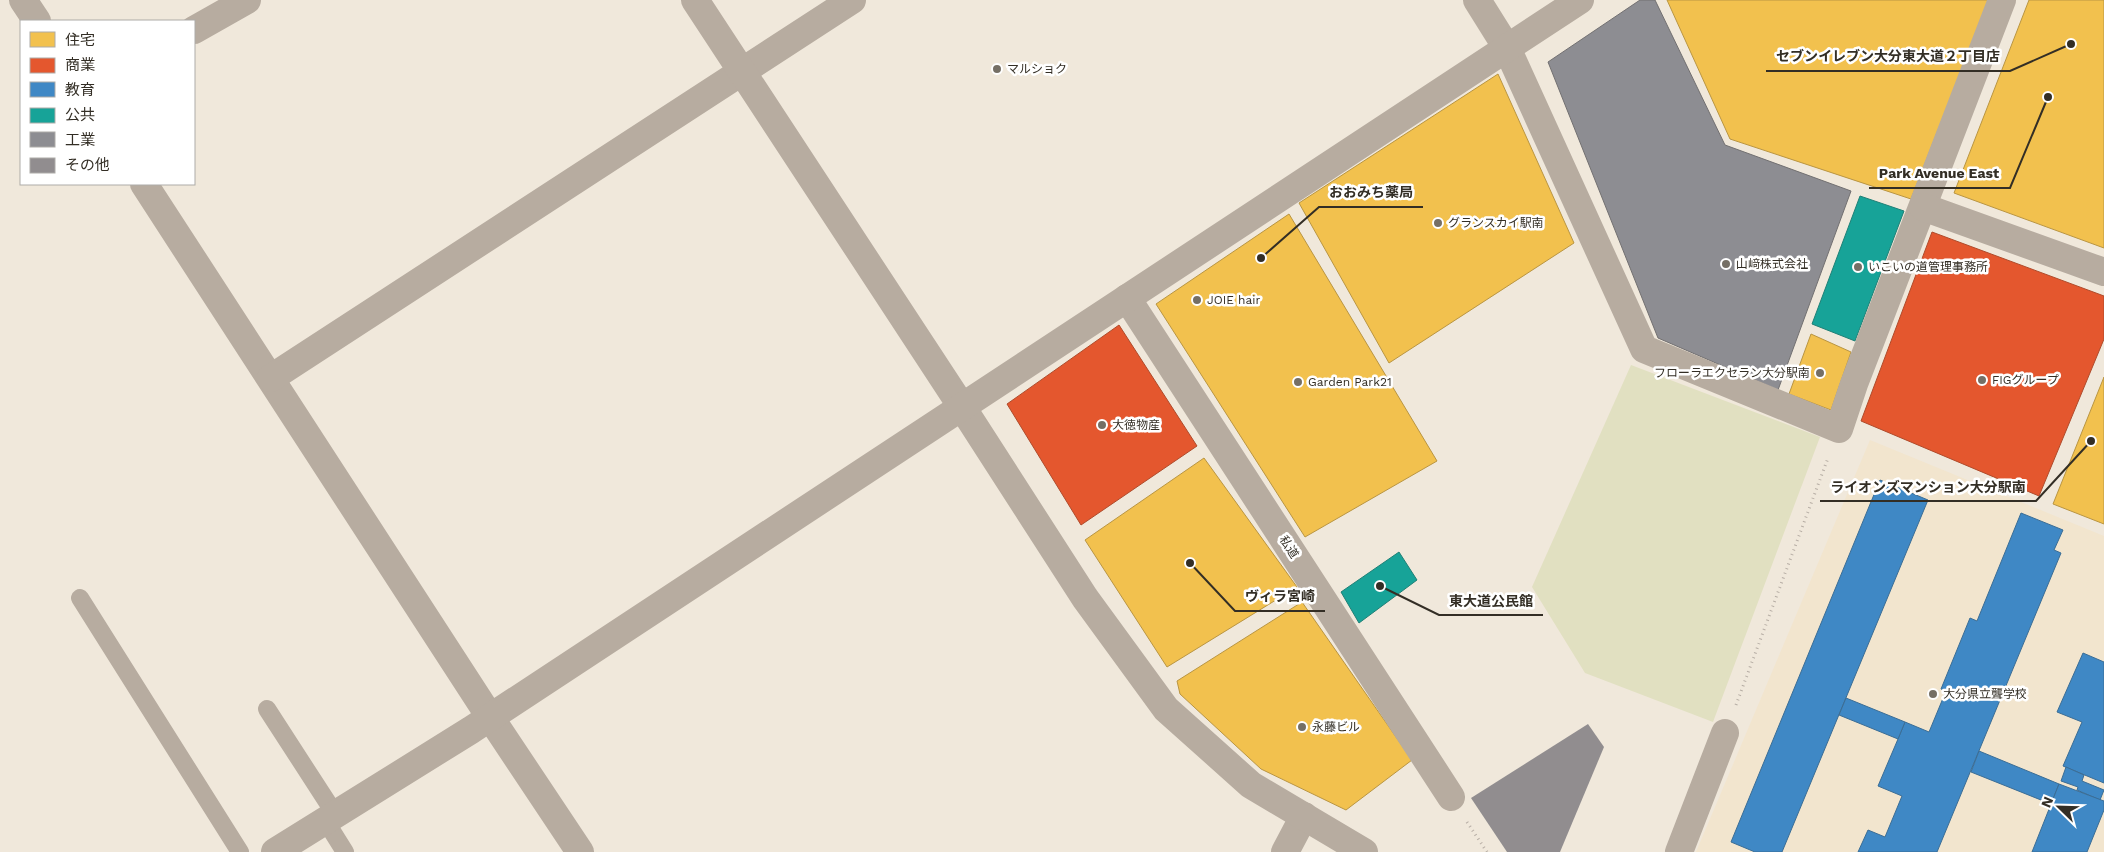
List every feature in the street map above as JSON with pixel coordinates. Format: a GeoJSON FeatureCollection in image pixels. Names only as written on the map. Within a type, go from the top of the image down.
{"type":"FeatureCollection","features":[{"type":"Feature","properties":{"kind":"street"},"geometry":{"type":"LineString","coordinates":[[23,0],[36,20]]}},
{"type":"Feature","properties":{"kind":"street"},"geometry":{"type":"LineString","coordinates":[[695,0],[962,406],[1085,598],[1166,709],[1251,785],[1364,852]]}},
{"type":"Feature","properties":{"kind":"street"},"geometry":{"type":"LineString","coordinates":[[271,378],[852,0]]}},
{"type":"Feature","properties":{"kind":"street"},"geometry":{"type":"LineString","coordinates":[[1477,0],[1507,48],[1644,349],[1839,429],[1854,384],[1924,207],[2002,0]]}},
{"type":"Feature","properties":{"kind":"street"},"geometry":{"type":"LineString","coordinates":[[275,852],[490,717],[1580,0]]}},
{"type":"Feature","properties":{"kind":"street"},"geometry":{"type":"LineString","coordinates":[[195,29],[239,2]]}},
{"type":"Feature","properties":{"kind":"street"},"geometry":{"type":"LineString","coordinates":[[145,185],[490,717],[580,852]]}},
{"type":"Feature","properties":{"kind":"street"},"geometry":{"type":"LineString","coordinates":[[1924,207],[2104,272]]}},
{"type":"Feature","properties":{"kind":"street","name":"私道"},"geometry":{"type":"LineString","coordinates":[[1127,298],[1450,796]]}},
{"type":"Feature","properties":{"kind":"street"},"geometry":{"type":"LineString","coordinates":[[1679,852],[1725,733]]}},
{"type":"Feature","properties":{"kind":"street"},"geometry":{"type":"LineString","coordinates":[[1285,852],[1304,816]]}},
{"type":"Feature","properties":{"kind":"lane"},"geometry":{"type":"LineString","coordinates":[[80,598],[240,852]]}},
{"type":"Feature","properties":{"kind":"lane"},"geometry":{"type":"LineString","coordinates":[[267,709],[330,817],[345,852]]}},
{"type":"Feature","properties":{"kind":"path"},"geometry":{"type":"LineString","coordinates":[[1725,733],[1839,429]]}},
{"type":"Feature","properties":{"kind":"shaded area","name":"大分県立聾学校"},"geometry":{"type":"Polygon","coordinates":[[[1870,440],[2104,536],[2104,852],[1696,852],[1870,440]]]}},
{"type":"Feature","properties":{"kind":"green space"},"geometry":{"type":"Polygon","coordinates":[[[1631,365],[1820,437],[1713,722],[1585,673],[1532,587],[1631,365]]]}},
{"type":"Feature","properties":{"kind":"building: 住宅"},"geometry":{"type":"Polygon","coordinates":[[[1667,0],[1989,0],[1911,199],[1730,139],[1667,0]]]}},
{"type":"Feature","properties":{"kind":"building: 住宅"},"geometry":{"type":"Polygon","coordinates":[[[2029,0],[2104,0],[2104,248],[1954,193],[2029,0]]]}},
{"type":"Feature","properties":{"kind":"building: 住宅","name":"グランスカイ駅南"},"geometry":{"type":"Polygon","coordinates":[[[1498,74],[1574,243],[1389,363],[1299,203],[1498,74]]]}},
{"type":"Feature","properties":{"kind":"building: 住宅","name":"Garden Park21"},"geometry":{"type":"Polygon","coordinates":[[[1289,214],[1437,461],[1305,537],[1156,304],[1289,214]]]}},
{"type":"Feature","properties":{"kind":"building: 住宅","name":"フローラエクセラン大分駅南"},"geometry":{"type":"Polygon","coordinates":[[[1811,334],[1851,352],[1831,410],[1789,394],[1811,334]]]}},
{"type":"Feature","properties":{"kind":"building: 住宅"},"geometry":{"type":"Polygon","coordinates":[[[2104,377],[2104,524],[2053,504],[2104,377]]]}},
{"type":"Feature","properties":{"kind":"building: 住宅"},"geometry":{"type":"Polygon","coordinates":[[[1204,458],[1297,587],[1167,667],[1085,540],[1204,458]]]}},
{"type":"Feature","properties":{"kind":"building: 住宅","name":"永藤ビル"},"geometry":{"type":"Polygon","coordinates":[[[1302,602],[1412,760],[1346,810],[1261,769],[1180,694],[1177,681],[1302,602]]]}},
{"type":"Feature","properties":{"kind":"building: 商業","name":"FIGグループ"},"geometry":{"type":"Polygon","coordinates":[[[1932,232],[2104,296],[2104,339],[2039,496],[1861,421],[1932,232]]]}},
{"type":"Feature","properties":{"kind":"building: 商業","name":"大徳物産"},"geometry":{"type":"Polygon","coordinates":[[[1119,325],[1197,446],[1081,525],[1007,404],[1119,325]]]}},
{"type":"Feature","properties":{"kind":"building: 教育"},"geometry":{"type":"Polygon","coordinates":[[[1880,480],[1928,500],[1782,852],[1755,852],[1731,842],[1880,480]]]}},
{"type":"Feature","properties":{"kind":"building: 教育"},"geometry":{"type":"Polygon","coordinates":[[[2021,513],[2063,530],[2054,550],[2061,553],[1937,852],[1858,852],[1868,830],[1885,837],[1902,796],[1878,786],[1905,722],[1929,732],[1946,691],[1941,689],[1970,618],[1977,621],[2021,513]]]}},
{"type":"Feature","properties":{"kind":"building: 教育"},"geometry":{"type":"Polygon","coordinates":[[[2083,653],[2104,662],[2104,783],[2063,766],[2082,722],[2057,712],[2083,653]]]}},
{"type":"Feature","properties":{"kind":"building: 教育"},"geometry":{"type":"Polygon","coordinates":[[[1846,698],[1905,722],[1898,739],[1839,715],[1846,698]]]}},
{"type":"Feature","properties":{"kind":"building: 教育"},"geometry":{"type":"Polygon","coordinates":[[[1979,751],[2059,784],[2051,804],[1971,772],[1979,751]]]}},
{"type":"Feature","properties":{"kind":"building: 教育"},"geometry":{"type":"Polygon","coordinates":[[[2066,767],[2084,775],[2082,781],[2104,790],[2100,800],[2077,790],[2078,787],[2061,781],[2066,767]]]}},
{"type":"Feature","properties":{"kind":"building: 教育"},"geometry":{"type":"Polygon","coordinates":[[[2059,784],[2104,801],[2104,810],[2087,852],[2032,852],[2059,784]]]}},
{"type":"Feature","properties":{"kind":"building: 公共","name":"いこいの道管理事務所"},"geometry":{"type":"Polygon","coordinates":[[[1860,196],[1904,211],[1855,341],[1812,324],[1860,196]]]}},
{"type":"Feature","properties":{"kind":"building: 公共"},"geometry":{"type":"Polygon","coordinates":[[[1399,552],[1417,580],[1359,623],[1341,592],[1399,552]]]}},
{"type":"Feature","properties":{"kind":"building: 工業","name":"山﨑株式会社"},"geometry":{"type":"Polygon","coordinates":[[[1640,0],[1655,0],[1725,145],[1851,191],[1778,390],[1658,338],[1548,62],[1640,0]]]}},
{"type":"Feature","properties":{"kind":"building: その他"},"geometry":{"type":"Polygon","coordinates":[[[1588,724],[1604,747],[1560,852],[1507,852],[1471,798],[1588,724]]]}},
{"type":"Feature","properties":{"kind":"place","name":"セブンイレブン大分東大道２丁目店"},"geometry":{"type":"Point","coordinates":[2071,44]}},
{"type":"Feature","properties":{"kind":"place","name":"マルショク"},"geometry":{"type":"Point","coordinates":[997,69]}},
{"type":"Feature","properties":{"kind":"place","name":"Park Avenue East"},"geometry":{"type":"Point","coordinates":[2048,97]}},
{"type":"Feature","properties":{"kind":"place","name":"グランスカイ駅南"},"geometry":{"type":"Point","coordinates":[1438,223]}},
{"type":"Feature","properties":{"kind":"place","name":"おおみち薬局"},"geometry":{"type":"Point","coordinates":[1261,258]}},
{"type":"Feature","properties":{"kind":"place","name":"山﨑株式会社"},"geometry":{"type":"Point","coordinates":[1726,264]}},
{"type":"Feature","properties":{"kind":"place","name":"いこいの道管理事務所"},"geometry":{"type":"Point","coordinates":[1858,267]}},
{"type":"Feature","properties":{"kind":"place","name":"JOIE hair"},"geometry":{"type":"Point","coordinates":[1197,300]}},
{"type":"Feature","properties":{"kind":"place","name":"フローラエクセラン大分駅南"},"geometry":{"type":"Point","coordinates":[1820,373]}},
{"type":"Feature","properties":{"kind":"place","name":"FIGグループ"},"geometry":{"type":"Point","coordinates":[1982,380]}},
{"type":"Feature","properties":{"kind":"place","name":"Garden Park21"},"geometry":{"type":"Point","coordinates":[1298,382]}},
{"type":"Feature","properties":{"kind":"place","name":"大徳物産"},"geometry":{"type":"Point","coordinates":[1102,425]}},
{"type":"Feature","properties":{"kind":"place","name":"ライオンズマンション大分駅南"},"geometry":{"type":"Point","coordinates":[2091,441]}},
{"type":"Feature","properties":{"kind":"place","name":"ヴィラ宮崎"},"geometry":{"type":"Point","coordinates":[1190,563]}},
{"type":"Feature","properties":{"kind":"place","name":"東大道公民館"},"geometry":{"type":"Point","coordinates":[1380,586]}},
{"type":"Feature","properties":{"kind":"place","name":"大分県立聾学校"},"geometry":{"type":"Point","coordinates":[1933,694]}},
{"type":"Feature","properties":{"kind":"place","name":"永藤ビル"},"geometry":{"type":"Point","coordinates":[1302,727]}}]}
